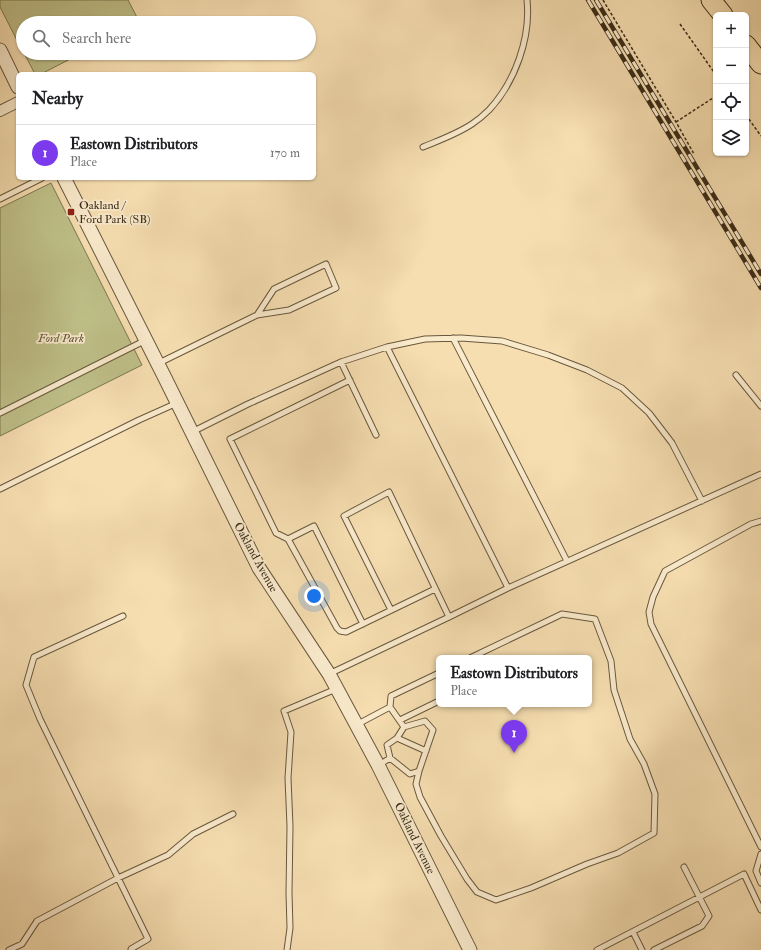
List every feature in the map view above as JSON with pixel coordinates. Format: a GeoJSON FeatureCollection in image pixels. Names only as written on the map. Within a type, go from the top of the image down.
{"type":"FeatureCollection","features":[{"type":"Feature","properties":{"kind":"highway"},"geometry":{"type":"LineString","coordinates":[[711,0],[721,12]]}},
{"type":"Feature","properties":{"kind":"highway"},"geometry":{"type":"LineString","coordinates":[[748,48],[761,64]]}},
{"type":"Feature","properties":{"kind":"street"},"geometry":{"type":"LineString","coordinates":[[0,50],[16,83]]}},
{"type":"Feature","properties":{"kind":"street"},"geometry":{"type":"LineString","coordinates":[[0,111],[16,103]]}},
{"type":"Feature","properties":{"kind":"street","name":"Oakland Avenue"},"geometry":{"type":"LineString","coordinates":[[65,180],[260,568],[337,688],[378,765],[470,950]]}},
{"type":"Feature","properties":{"kind":"lane"},"geometry":{"type":"LineString","coordinates":[[423,147],[456,134],[472,124],[488,111],[501,95],[509,83],[522,50],[528,20],[527,0]]}},
{"type":"Feature","properties":{"kind":"lane"},"geometry":{"type":"LineString","coordinates":[[0,199],[38,180]]}},
{"type":"Feature","properties":{"kind":"lane"},"geometry":{"type":"LineString","coordinates":[[158,364],[257,315],[289,310],[336,288],[326,264],[274,288],[257,315]]}},
{"type":"Feature","properties":{"kind":"lane"},"geometry":{"type":"LineString","coordinates":[[453,338],[567,561]]}},
{"type":"Feature","properties":{"kind":"lane"},"geometry":{"type":"LineString","coordinates":[[192,432],[248,404],[341,362],[387,347],[425,339],[461,338],[502,341],[548,354],[587,370],[622,388],[649,413],[672,444],[702,501]]}},
{"type":"Feature","properties":{"kind":"lane"},"geometry":{"type":"LineString","coordinates":[[0,413],[146,340]]}},
{"type":"Feature","properties":{"kind":"lane"},"geometry":{"type":"LineString","coordinates":[[387,347],[508,588]]}},
{"type":"Feature","properties":{"kind":"lane"},"geometry":{"type":"LineString","coordinates":[[341,362],[376,435]]}},
{"type":"Feature","properties":{"kind":"lane"},"geometry":{"type":"LineString","coordinates":[[736,375],[761,406]]}},
{"type":"Feature","properties":{"kind":"lane"},"geometry":{"type":"LineString","coordinates":[[350,380],[230,439],[276,533],[288,539],[336,628],[340,631],[346,632],[435,589]]}},
{"type":"Feature","properties":{"kind":"lane"},"geometry":{"type":"LineString","coordinates":[[0,489],[139,420],[178,403]]}},
{"type":"Feature","properties":{"kind":"lane"},"geometry":{"type":"LineString","coordinates":[[329,674],[508,588],[761,474]]}},
{"type":"Feature","properties":{"kind":"lane"},"geometry":{"type":"LineString","coordinates":[[391,610],[344,516],[389,492],[449,617]]}},
{"type":"Feature","properties":{"kind":"lane"},"geometry":{"type":"LineString","coordinates":[[761,521],[751,524],[665,571],[653,597],[649,612],[651,624],[761,847]]}},
{"type":"Feature","properties":{"kind":"lane"},"geometry":{"type":"LineString","coordinates":[[288,539],[314,526],[363,624]]}},
{"type":"Feature","properties":{"kind":"lane"},"geometry":{"type":"LineString","coordinates":[[419,771],[410,774],[390,758],[387,744],[397,738],[404,727],[425,721],[433,730],[416,784],[420,797],[467,879],[477,892],[496,900],[531,888],[587,864],[618,853],[654,833],[655,794],[644,764],[630,738],[614,690],[611,661],[595,618],[562,614],[476,655]]}},
{"type":"Feature","properties":{"kind":"lane"},"geometry":{"type":"LineString","coordinates":[[123,616],[34,658],[26,685],[40,719],[148,939],[130,950]]}},
{"type":"Feature","properties":{"kind":"lane"},"geometry":{"type":"LineString","coordinates":[[404,727],[390,707],[391,696],[436,674]]}},
{"type":"Feature","properties":{"kind":"lane"},"geometry":{"type":"LineString","coordinates":[[287,950],[290,928],[290,826],[288,778],[291,732],[284,711],[337,688]]}},
{"type":"Feature","properties":{"kind":"lane"},"geometry":{"type":"LineString","coordinates":[[400,720],[436,702]]}},
{"type":"Feature","properties":{"kind":"lane"},"geometry":{"type":"LineString","coordinates":[[357,725],[390,707]]}},
{"type":"Feature","properties":{"kind":"lane"},"geometry":{"type":"LineString","coordinates":[[397,738],[426,751]]}},
{"type":"Feature","properties":{"kind":"lane"},"geometry":{"type":"LineString","coordinates":[[378,765],[390,758]]}},
{"type":"Feature","properties":{"kind":"lane"},"geometry":{"type":"LineString","coordinates":[[9,950],[22,944],[37,921],[118,878],[168,855],[193,834],[233,814]]}},
{"type":"Feature","properties":{"kind":"lane"},"geometry":{"type":"LineString","coordinates":[[761,854],[756,871],[761,883]]}},
{"type":"Feature","properties":{"kind":"lane"},"geometry":{"type":"LineString","coordinates":[[654,950],[702,926],[709,916],[684,868]]}},
{"type":"Feature","properties":{"kind":"lane"},"geometry":{"type":"LineString","coordinates":[[597,950],[744,874],[761,910]]}},
{"type":"Feature","properties":{"kind":"lane"},"geometry":{"type":"LineString","coordinates":[[633,932],[642,950]]}},
{"type":"Feature","properties":{"kind":"path"},"geometry":{"type":"LineString","coordinates":[[603,0],[694,154]]}},
{"type":"Feature","properties":{"kind":"path"},"geometry":{"type":"LineString","coordinates":[[680,24],[713,70]]}},
{"type":"Feature","properties":{"kind":"path"},"geometry":{"type":"LineString","coordinates":[[676,122],[713,98]]}},
{"type":"Feature","properties":{"kind":"path"},"geometry":{"type":"LineString","coordinates":[[749,120],[761,136]]}},
{"type":"Feature","properties":{"kind":"green space"},"geometry":{"type":"Polygon","coordinates":[[[0,0],[128,0],[136,16],[16,16],[16,38],[0,7],[0,0]]]}},
{"type":"Feature","properties":{"kind":"green space"},"geometry":{"type":"Polygon","coordinates":[[[28,60],[68,60],[45,72],[34,72],[28,60]]]}},
{"type":"Feature","properties":{"kind":"green space","name":"Ford Park"},"geometry":{"type":"Polygon","coordinates":[[[51,183],[142,365],[0,436],[0,208],[51,183]]]}},
{"type":"Feature","properties":{"kind":"railway"},"geometry":{"type":"LineString","coordinates":[[588,0],[761,288]]}},
{"type":"Feature","properties":{"kind":"railway"},"geometry":{"type":"LineString","coordinates":[[596,0],[761,274]]}},
{"type":"Feature","properties":{"kind":"place","name":"Oakland / Ford Park (SB)"},"geometry":{"type":"Point","coordinates":[71,212]}},
{"type":"Feature","properties":{"kind":"place","name":"Eastown Distributors"},"geometry":{"type":"Point","coordinates":[514,753]}}]}
